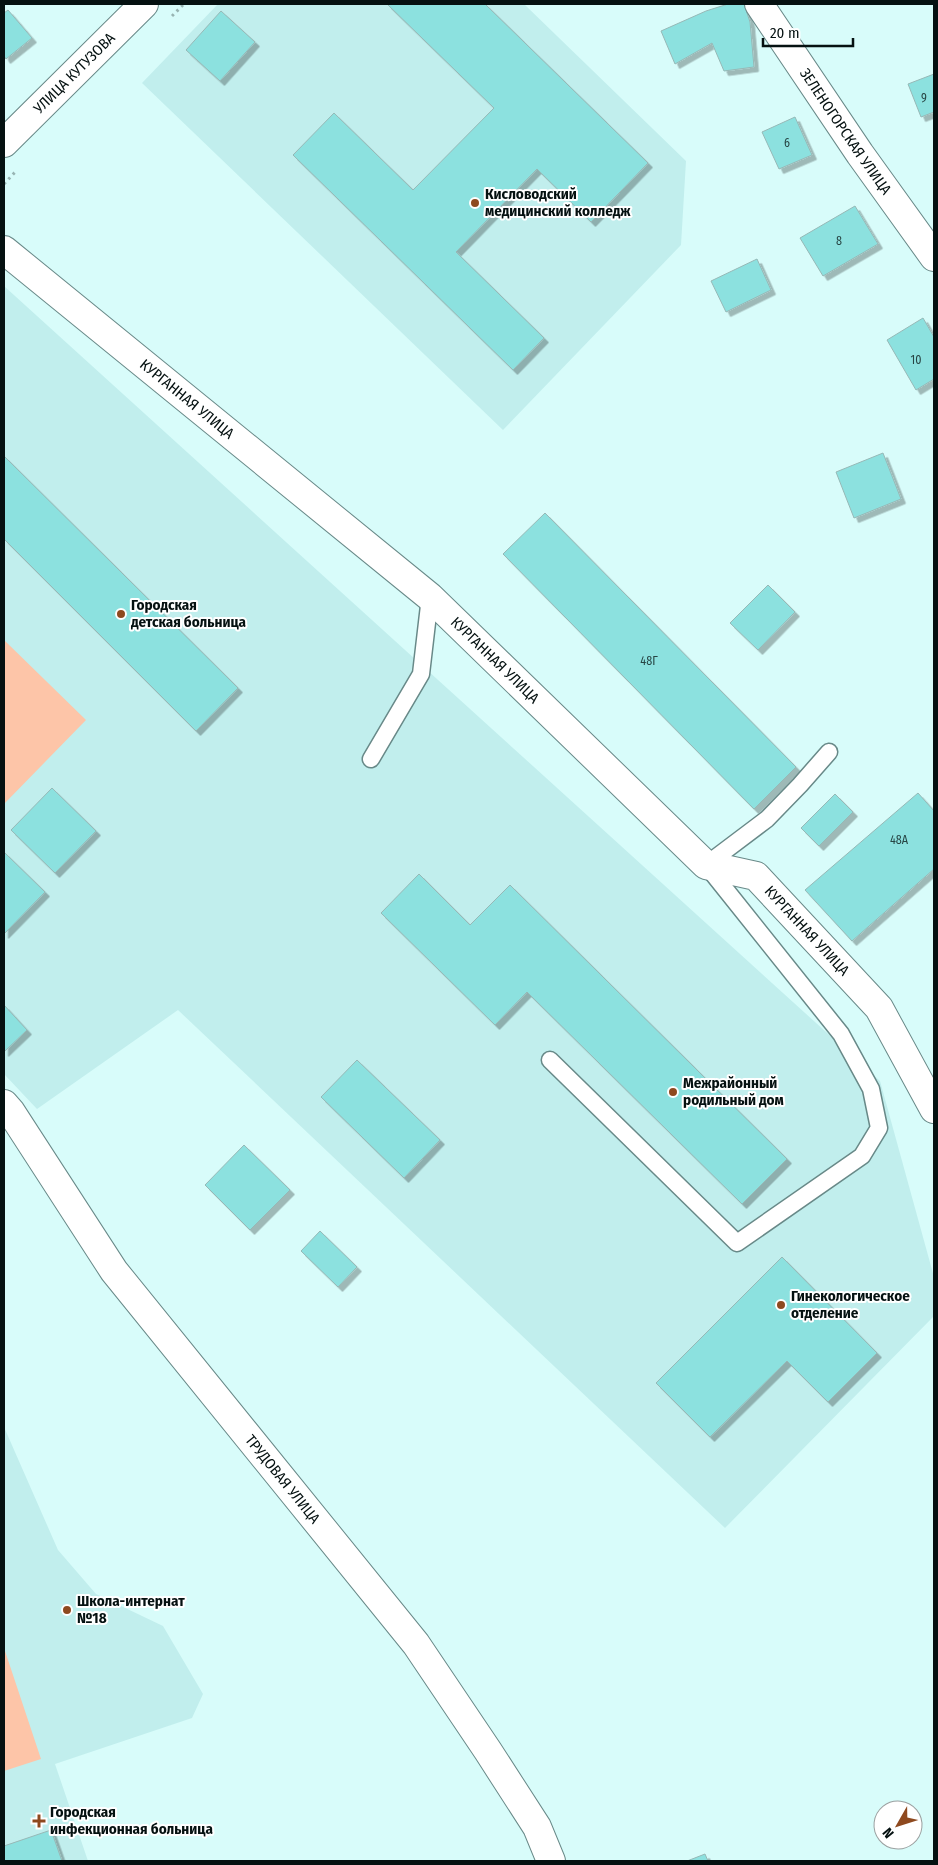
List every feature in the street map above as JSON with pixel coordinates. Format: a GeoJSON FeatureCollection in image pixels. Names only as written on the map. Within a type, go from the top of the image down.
{"type":"FeatureCollection","features":[{"type":"Feature","properties":{"kind":"street","name":"УЛИЦА КУТУЗОВА"},"geometry":{"type":"LineString","coordinates":[[4,143],[144,4]]}},
{"type":"Feature","properties":{"kind":"street","name":"ЗЕЛЕНОГОРСКАЯ УЛИЦА"},"geometry":{"type":"LineString","coordinates":[[759,4],[860,154],[934,257]]}},
{"type":"Feature","properties":{"kind":"street","name":"КУРГАННАЯ УЛИЦА"},"geometry":{"type":"LineString","coordinates":[[4,250],[430,597],[706,865],[756,876],[880,1008],[934,1109]]}},
{"type":"Feature","properties":{"kind":"street","name":"ТРУДОВАЯ УЛИЦА"},"geometry":{"type":"LineString","coordinates":[[4,1104],[114,1271],[416,1644],[537,1827],[551,1861]]}},
{"type":"Feature","properties":{"kind":"lane"},"geometry":{"type":"LineString","coordinates":[[371,759],[421,674],[430,597]]}},
{"type":"Feature","properties":{"kind":"lane"},"geometry":{"type":"LineString","coordinates":[[550,1060],[737,1243],[862,1156],[879,1128],[871,1089],[846,1042],[706,865],[767,819],[829,752]]}},
{"type":"Feature","properties":{"kind":"path"},"geometry":{"type":"LineString","coordinates":[[4,184],[16,172]]}},
{"type":"Feature","properties":{"kind":"shaded area","name":"Кисловодский медицинский колледж"},"geometry":{"type":"Polygon","coordinates":[[[218,4],[524,4],[686,161],[681,245],[503,430],[142,83],[218,4]]]}},
{"type":"Feature","properties":{"kind":"shaded area"},"geometry":{"type":"Polygon","coordinates":[[[4,286],[880,1081],[934,1277],[934,1316],[725,1528],[178,1010],[37,1109],[4,1074],[4,286]]]}},
{"type":"Feature","properties":{"kind":"shaded area"},"geometry":{"type":"Polygon","coordinates":[[[4,640],[86,720],[4,804],[4,640]]]}},
{"type":"Feature","properties":{"kind":"shaded area","name":"Школа-интернат №18"},"geometry":{"type":"Polygon","coordinates":[[[4,1427],[58,1550],[96,1594],[163,1626],[203,1694],[192,1718],[55,1764],[88,1861],[4,1861],[4,1427]]]}},
{"type":"Feature","properties":{"kind":"shaded area"},"geometry":{"type":"Polygon","coordinates":[[[4,1648],[41,1759],[4,1771],[4,1648]]]}},
{"type":"Feature","properties":{"kind":"building"},"geometry":{"type":"Polygon","coordinates":[[[387,4],[485,4],[648,163],[591,222],[537,169],[456,252],[544,338],[513,370],[293,155],[334,113],[413,190],[494,108],[387,4]]]}},
{"type":"Feature","properties":{"kind":"building"},"geometry":{"type":"Polygon","coordinates":[[[728,4],[744,4],[750,22],[754,67],[724,71],[712,43],[675,64],[661,31],[706,11],[728,4]]]}},
{"type":"Feature","properties":{"kind":"building"},"geometry":{"type":"Polygon","coordinates":[[[8,10],[32,38],[6,59],[4,56],[4,13],[8,10]]]}},
{"type":"Feature","properties":{"kind":"building"},"geometry":{"type":"Polygon","coordinates":[[[221,11],[255,42],[220,81],[186,50],[221,11]]]}},
{"type":"Feature","properties":{"kind":"building"},"geometry":{"type":"Polygon","coordinates":[[[934,74],[934,112],[921,117],[908,84],[934,74]]]}},
{"type":"Feature","properties":{"kind":"building"},"geometry":{"type":"Polygon","coordinates":[[[795,117],[812,155],[779,169],[762,132],[795,117]]]}},
{"type":"Feature","properties":{"kind":"building"},"geometry":{"type":"Polygon","coordinates":[[[855,206],[878,244],[823,276],[800,238],[855,206]]]}},
{"type":"Feature","properties":{"kind":"building"},"geometry":{"type":"Polygon","coordinates":[[[757,259],[771,290],[726,312],[711,281],[757,259]]]}},
{"type":"Feature","properties":{"kind":"building"},"geometry":{"type":"Polygon","coordinates":[[[923,318],[934,337],[934,379],[916,390],[887,340],[923,318]]]}},
{"type":"Feature","properties":{"kind":"building"},"geometry":{"type":"Polygon","coordinates":[[[883,453],[901,499],[854,518],[836,472],[883,453]]]}},
{"type":"Feature","properties":{"kind":"building","name":"Городская детская больница"},"geometry":{"type":"Polygon","coordinates":[[[4,456],[238,688],[196,731],[4,539],[4,456]]]}},
{"type":"Feature","properties":{"kind":"building"},"geometry":{"type":"Polygon","coordinates":[[[545,513],[796,767],[754,809],[503,554],[545,513]]]}},
{"type":"Feature","properties":{"kind":"building"},"geometry":{"type":"Polygon","coordinates":[[[768,585],[795,612],[758,650],[730,623],[768,585]]]}},
{"type":"Feature","properties":{"kind":"building"},"geometry":{"type":"Polygon","coordinates":[[[52,788],[96,831],[55,873],[11,830],[52,788]]]}},
{"type":"Feature","properties":{"kind":"building"},"geometry":{"type":"Polygon","coordinates":[[[918,793],[934,811],[934,869],[852,941],[805,890],[918,793]]]}},
{"type":"Feature","properties":{"kind":"building"},"geometry":{"type":"Polygon","coordinates":[[[835,794],[853,812],[819,846],[801,828],[835,794]]]}},
{"type":"Feature","properties":{"kind":"building"},"geometry":{"type":"Polygon","coordinates":[[[4,852],[45,892],[4,934],[4,852]]]}},
{"type":"Feature","properties":{"kind":"building","name":"Межрайонный родильный дом"},"geometry":{"type":"Polygon","coordinates":[[[419,874],[470,925],[510,885],[787,1159],[742,1204],[527,992],[495,1025],[381,913],[419,874]]]}},
{"type":"Feature","properties":{"kind":"building"},"geometry":{"type":"Polygon","coordinates":[[[4,1005],[27,1030],[4,1052],[4,1005]]]}},
{"type":"Feature","properties":{"kind":"building"},"geometry":{"type":"Polygon","coordinates":[[[357,1060],[440,1140],[404,1178],[321,1097],[357,1060]]]}},
{"type":"Feature","properties":{"kind":"building"},"geometry":{"type":"Polygon","coordinates":[[[244,1145],[290,1190],[250,1230],[205,1185],[244,1145]]]}},
{"type":"Feature","properties":{"kind":"building"},"geometry":{"type":"Polygon","coordinates":[[[320,1231],[357,1267],[338,1287],[301,1251],[320,1231]]]}},
{"type":"Feature","properties":{"kind":"building","name":"Гинекологическое отделение"},"geometry":{"type":"Polygon","coordinates":[[[782,1257],[877,1353],[828,1402],[787,1361],[710,1437],[656,1383],[782,1257]]]}},
{"type":"Feature","properties":{"kind":"building"},"geometry":{"type":"Polygon","coordinates":[[[51,1830],[62,1861],[4,1861],[4,1846],[51,1830]]]}},
{"type":"Feature","properties":{"kind":"building"},"geometry":{"type":"Polygon","coordinates":[[[705,1854],[708,1861],[687,1861],[705,1854]]]}},
{"type":"Feature","properties":{"kind":"place","name":"Кисловодский медицинский колледж"},"geometry":{"type":"Point","coordinates":[475,203]}},
{"type":"Feature","properties":{"kind":"place","name":"Городская детская больница"},"geometry":{"type":"Point","coordinates":[121,614]}},
{"type":"Feature","properties":{"kind":"place","name":"Межрайонный родильный дом"},"geometry":{"type":"Point","coordinates":[673,1092]}},
{"type":"Feature","properties":{"kind":"place","name":"Гинекологическое отделение"},"geometry":{"type":"Point","coordinates":[781,1305]}},
{"type":"Feature","properties":{"kind":"place","name":"Школа-интернат №18"},"geometry":{"type":"Point","coordinates":[67,1610]}},
{"type":"Feature","properties":{"kind":"place","name":"Городская инфекционная больница"},"geometry":{"type":"Point","coordinates":[39,1821]}}]}
